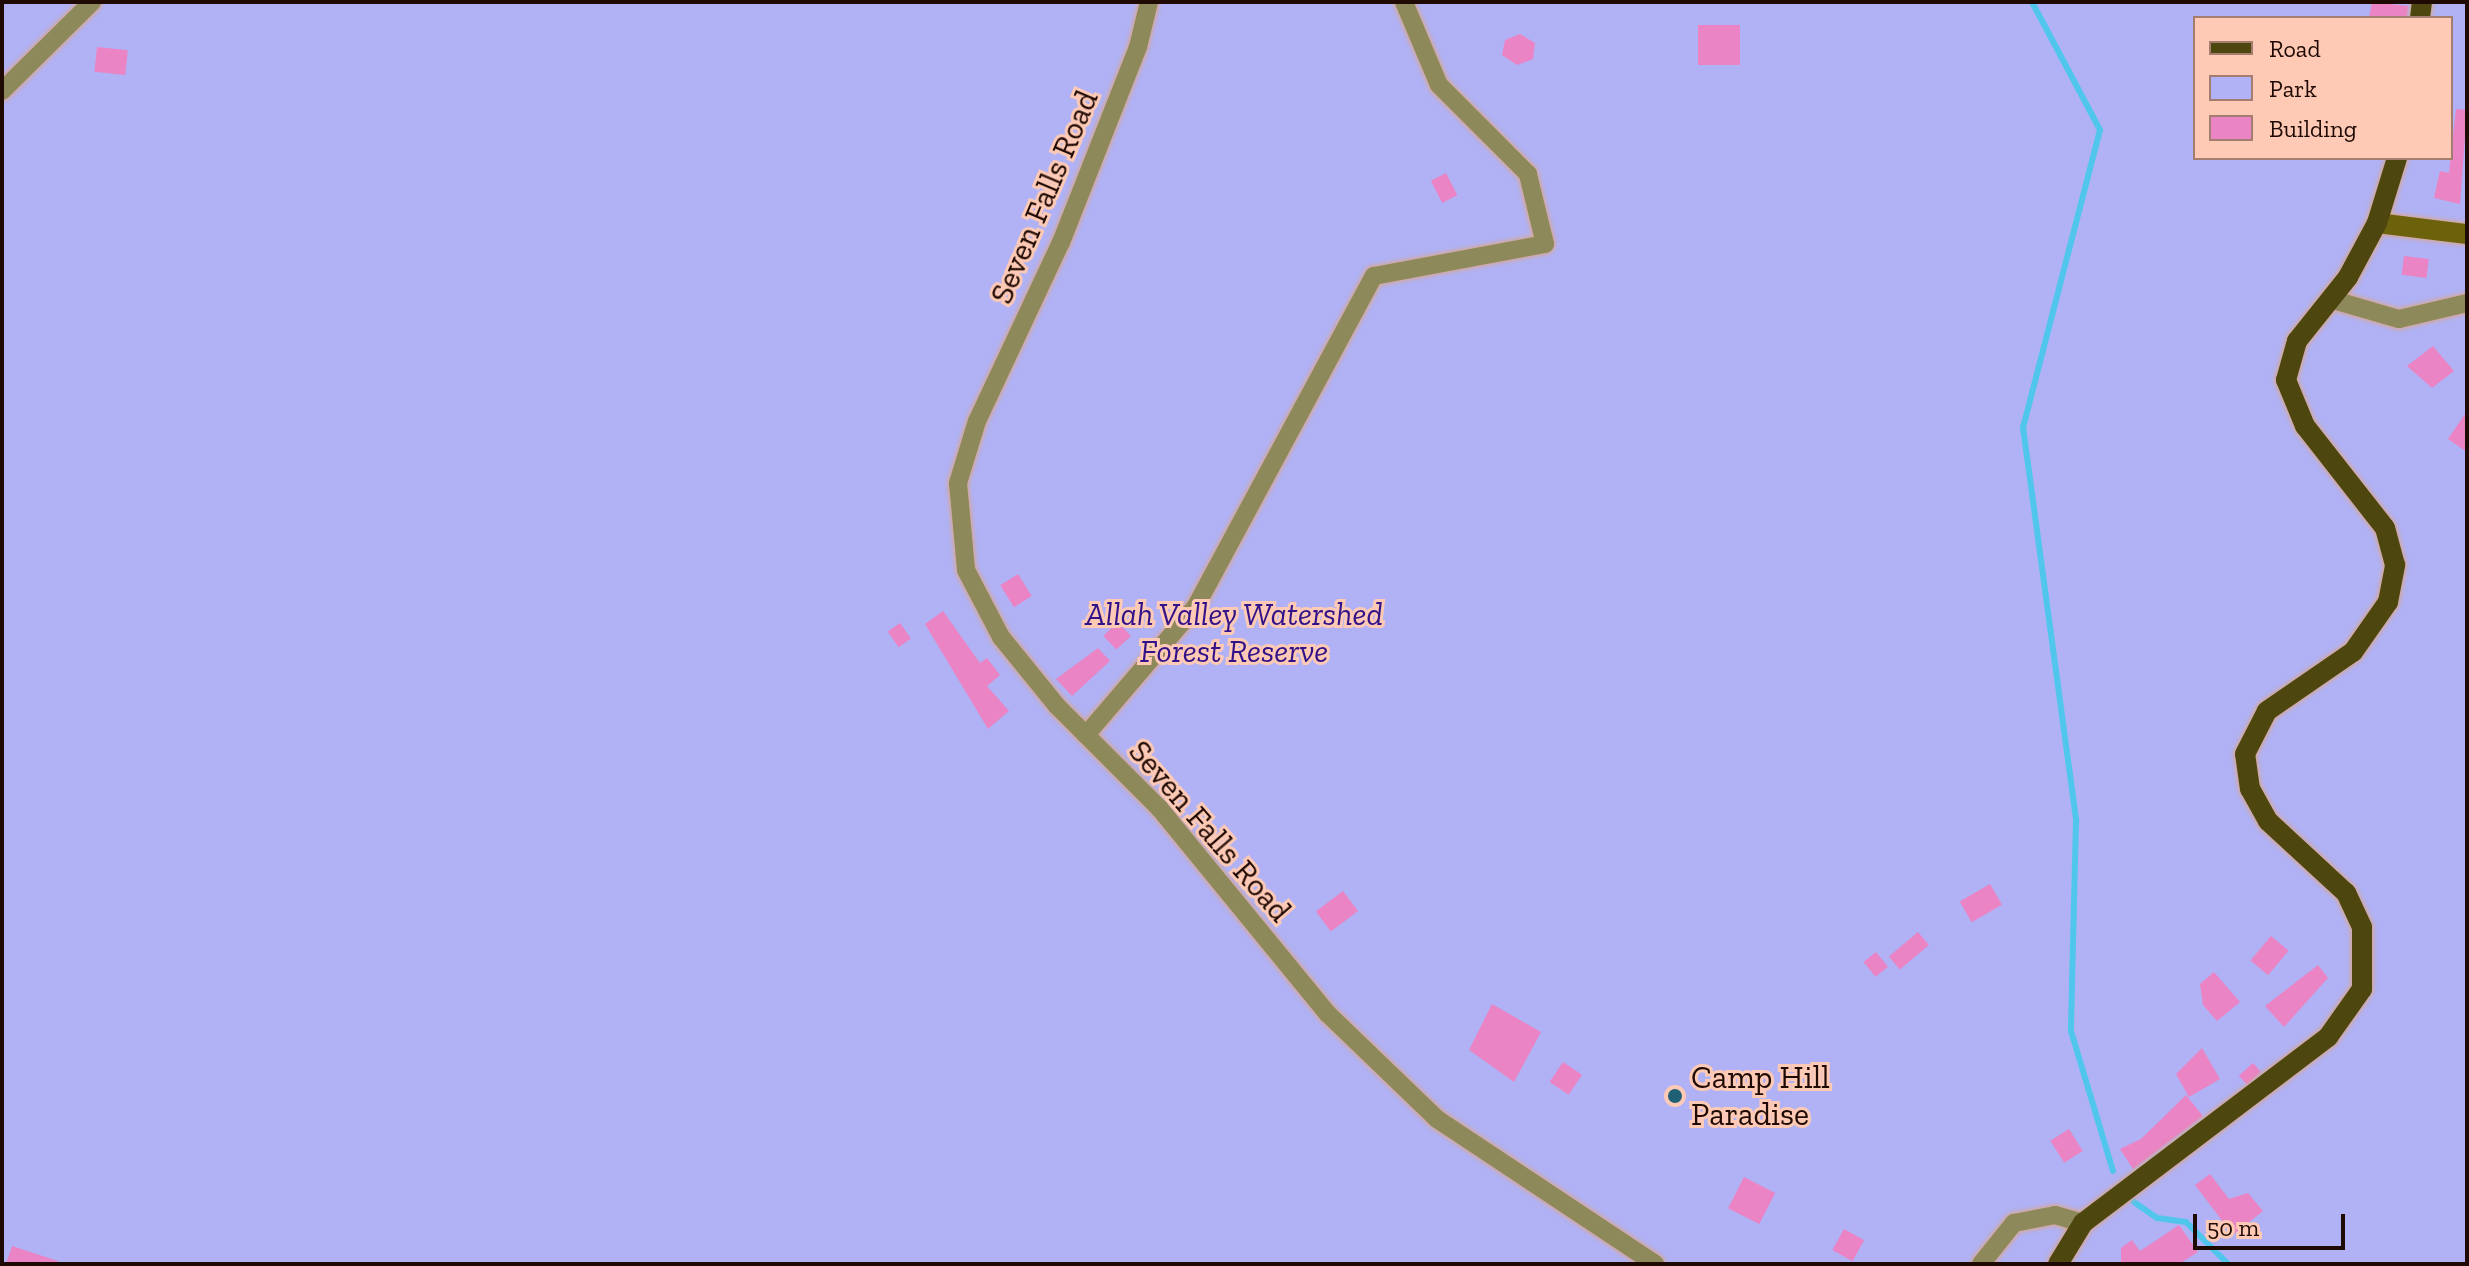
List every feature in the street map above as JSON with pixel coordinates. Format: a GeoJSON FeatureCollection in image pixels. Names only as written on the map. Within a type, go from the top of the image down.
{"type":"FeatureCollection","features":[{"type":"Feature","properties":{"kind":"main road"},"geometry":{"type":"LineString","coordinates":[[2058,1264],[2083,1223],[2328,1037],[2362,989],[2362,927],[2346,893],[2268,821],[2245,771],[2255,723],[2353,652],[2379,622],[2393,583],[2391,547],[2376,511],[2289,398],[2289,360],[2377,223],[2396,160]]}},
{"type":"Feature","properties":{"kind":"street"},"geometry":{"type":"LineString","coordinates":[[2,91],[92,2]]}},
{"type":"Feature","properties":{"kind":"street","name":"Seven Falls Road"},"geometry":{"type":"LineString","coordinates":[[1149,2],[1129,71],[1061,242],[977,421],[958,483],[966,570],[1001,637],[1086,735],[1160,809],[1328,1014],[1437,1119],[1655,1264]]}},
{"type":"Feature","properties":{"kind":"street"},"geometry":{"type":"LineString","coordinates":[[1086,735],[1196,606],[1374,276],[1545,244],[1528,174],[1439,85],[1404,2]]}},
{"type":"Feature","properties":{"kind":"street"},"geometry":{"type":"LineString","coordinates":[[2377,223],[2467,234]]}},
{"type":"Feature","properties":{"kind":"street"},"geometry":{"type":"LineString","coordinates":[[2330,299],[2399,319],[2467,303]]}},
{"type":"Feature","properties":{"kind":"street"},"geometry":{"type":"LineString","coordinates":[[1981,1264],[2014,1223],[2055,1215],[2083,1223]]}},
{"type":"Feature","properties":{"kind":"green space","name":"Allah Valley Watershed Forest Reserve"},"geometry":{"type":"Polygon","coordinates":[[[2,2],[2467,2],[2467,1264],[2,1264],[2,2]]]}},
{"type":"Feature","properties":{"kind":"building"},"geometry":{"type":"Polygon","coordinates":[[[2372,2],[2408,6],[2407,16],[2369,16],[2372,2]]]}},
{"type":"Feature","properties":{"kind":"building"},"geometry":{"type":"Polygon","coordinates":[[[1698,25],[1740,25],[1740,65],[1698,65],[1698,25]]]}},
{"type":"Feature","properties":{"kind":"building"},"geometry":{"type":"Polygon","coordinates":[[[1520,34],[1535,43],[1533,59],[1517,65],[1502,55],[1505,40],[1520,34]]]}},
{"type":"Feature","properties":{"kind":"building"},"geometry":{"type":"Polygon","coordinates":[[[97,47],[128,50],[125,75],[94,72],[97,47]]]}},
{"type":"Feature","properties":{"kind":"building"},"geometry":{"type":"Polygon","coordinates":[[[2456,109],[2467,110],[2460,204],[2434,198],[2440,171],[2449,173],[2450,160],[2453,160],[2456,109]]]}},
{"type":"Feature","properties":{"kind":"building"},"geometry":{"type":"Polygon","coordinates":[[[1446,173],[1457,195],[1442,203],[1431,181],[1446,173]]]}},
{"type":"Feature","properties":{"kind":"building"},"geometry":{"type":"Polygon","coordinates":[[[2404,256],[2429,259],[2426,278],[2402,275],[2404,256]]]}},
{"type":"Feature","properties":{"kind":"building"},"geometry":{"type":"Polygon","coordinates":[[[2433,346],[2454,371],[2432,388],[2407,366],[2433,346]]]}},
{"type":"Feature","properties":{"kind":"building"},"geometry":{"type":"Polygon","coordinates":[[[2467,411],[2467,452],[2448,439],[2467,411]]]}},
{"type":"Feature","properties":{"kind":"building"},"geometry":{"type":"Polygon","coordinates":[[[1018,574],[1032,596],[1014,607],[1000,585],[1018,574]]]}},
{"type":"Feature","properties":{"kind":"building"},"geometry":{"type":"Polygon","coordinates":[[[943,611],[980,663],[987,658],[1000,675],[987,686],[1009,711],[988,729],[925,624],[943,611]]]}},
{"type":"Feature","properties":{"kind":"building"},"geometry":{"type":"Polygon","coordinates":[[[1118,622],[1131,636],[1116,650],[1103,636],[1118,622]]]}},
{"type":"Feature","properties":{"kind":"building"},"geometry":{"type":"Polygon","coordinates":[[[900,623],[911,639],[899,647],[888,632],[900,623]]]}},
{"type":"Feature","properties":{"kind":"building"},"geometry":{"type":"Polygon","coordinates":[[[1098,648],[1110,661],[1072,696],[1056,679],[1098,648]]]}},
{"type":"Feature","properties":{"kind":"building"},"geometry":{"type":"Polygon","coordinates":[[[1990,884],[2002,905],[1972,922],[1960,902],[1990,884]]]}},
{"type":"Feature","properties":{"kind":"building"},"geometry":{"type":"Polygon","coordinates":[[[1343,891],[1358,911],[1331,931],[1316,911],[1343,891]]]}},
{"type":"Feature","properties":{"kind":"building"},"geometry":{"type":"Polygon","coordinates":[[[1918,932],[1929,945],[1900,969],[1889,956],[1918,932]]]}},
{"type":"Feature","properties":{"kind":"building"},"geometry":{"type":"Polygon","coordinates":[[[2271,936],[2289,951],[2268,975],[2250,961],[2271,936]]]}},
{"type":"Feature","properties":{"kind":"building"},"geometry":{"type":"Polygon","coordinates":[[[1876,952],[1888,967],[1876,977],[1864,962],[1876,952]]]}},
{"type":"Feature","properties":{"kind":"building"},"geometry":{"type":"Polygon","coordinates":[[[2318,965],[2328,978],[2284,1027],[2265,1006],[2318,965]]]}},
{"type":"Feature","properties":{"kind":"building"},"geometry":{"type":"Polygon","coordinates":[[[2214,972],[2240,1002],[2217,1021],[2203,1005],[2200,984],[2214,972]]]}},
{"type":"Feature","properties":{"kind":"building"},"geometry":{"type":"Polygon","coordinates":[[[1492,1004],[1541,1032],[1514,1082],[1469,1050],[1492,1004]]]}},
{"type":"Feature","properties":{"kind":"building"},"geometry":{"type":"Polygon","coordinates":[[[2202,1048],[2220,1079],[2189,1097],[2176,1074],[2202,1048]]]}},
{"type":"Feature","properties":{"kind":"building"},"geometry":{"type":"Polygon","coordinates":[[[1563,1062],[1582,1075],[1569,1095],[1550,1082],[1563,1062]]]}},
{"type":"Feature","properties":{"kind":"building"},"geometry":{"type":"Polygon","coordinates":[[[2253,1063],[2261,1072],[2247,1085],[2239,1076],[2253,1063]]]}},
{"type":"Feature","properties":{"kind":"building"},"geometry":{"type":"Polygon","coordinates":[[[2186,1095],[2203,1116],[2133,1169],[2120,1149],[2141,1139],[2186,1095]]]}},
{"type":"Feature","properties":{"kind":"building"},"geometry":{"type":"Polygon","coordinates":[[[2069,1129],[2083,1151],[2064,1163],[2050,1141],[2069,1129]]]}},
{"type":"Feature","properties":{"kind":"building"},"geometry":{"type":"Polygon","coordinates":[[[2210,1174],[2229,1199],[2248,1193],[2263,1211],[2233,1235],[2195,1185],[2210,1174]]]}},
{"type":"Feature","properties":{"kind":"building"},"geometry":{"type":"Polygon","coordinates":[[[1744,1177],[1775,1193],[1759,1224],[1728,1208],[1744,1177]]]}},
{"type":"Feature","properties":{"kind":"building"},"geometry":{"type":"Polygon","coordinates":[[[2179,1225],[2198,1252],[2179,1264],[2121,1264],[2121,1248],[2132,1240],[2140,1251],[2179,1225]]]}},
{"type":"Feature","properties":{"kind":"building"},"geometry":{"type":"Polygon","coordinates":[[[1844,1229],[1864,1240],[1852,1261],[1832,1250],[1844,1229]]]}},
{"type":"Feature","properties":{"kind":"building"},"geometry":{"type":"Polygon","coordinates":[[[12,1246],[58,1261],[57,1264],[6,1264],[12,1246]]]}},
{"type":"Feature","properties":{"kind":"waterway"},"geometry":{"type":"LineString","coordinates":[[2032,2],[2100,130],[2023,427],[2076,821],[2071,1031],[2113,1171]]}},
{"type":"Feature","properties":{"kind":"waterway"},"geometry":{"type":"LineString","coordinates":[[2134,1202],[2157,1218],[2186,1222],[2228,1264]]}},
{"type":"Feature","properties":{"kind":"place","name":"Camp Hill Paradise"},"geometry":{"type":"Point","coordinates":[1675,1096]}}]}
